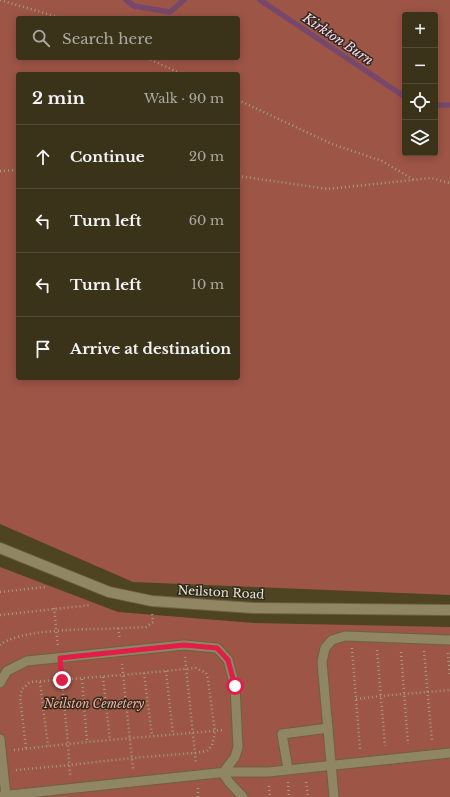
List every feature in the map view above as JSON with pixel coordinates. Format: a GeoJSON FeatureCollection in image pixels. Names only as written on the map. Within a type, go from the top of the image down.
{"type":"FeatureCollection","features":[{"type":"Feature","properties":{"kind":"street","name":"Neilston Road"},"geometry":{"type":"LineString","coordinates":[[0,548],[110,592],[152,601],[253,608],[450,610]]}},
{"type":"Feature","properties":{"kind":"lane"},"geometry":{"type":"LineString","coordinates":[[334,797],[322,662],[325,648],[332,640],[345,636],[448,640]]}},
{"type":"Feature","properties":{"kind":"lane"},"geometry":{"type":"LineString","coordinates":[[0,683],[7,671],[27,661],[184,645],[217,648],[228,660],[235,686],[238,747],[235,757],[223,773]]}},
{"type":"Feature","properties":{"kind":"lane"},"geometry":{"type":"LineString","coordinates":[[288,769],[282,734],[328,728]]}},
{"type":"Feature","properties":{"kind":"lane"},"geometry":{"type":"LineString","coordinates":[[0,739],[4,796],[196,775],[268,772],[361,761],[450,753]]}},
{"type":"Feature","properties":{"kind":"lane"},"geometry":{"type":"LineString","coordinates":[[223,773],[243,797]]}},
{"type":"Feature","properties":{"kind":"path"},"geometry":{"type":"LineString","coordinates":[[0,0],[54,16]]}},
{"type":"Feature","properties":{"kind":"path"},"geometry":{"type":"LineString","coordinates":[[151,60],[178,72]]}},
{"type":"Feature","properties":{"kind":"path"},"geometry":{"type":"LineString","coordinates":[[240,101],[332,144],[382,161],[415,180]]}},
{"type":"Feature","properties":{"kind":"path"},"geometry":{"type":"LineString","coordinates":[[0,171],[16,170]]}},
{"type":"Feature","properties":{"kind":"path"},"geometry":{"type":"LineString","coordinates":[[240,176],[328,189],[431,178],[450,183]]}},
{"type":"Feature","properties":{"kind":"path"},"geometry":{"type":"LineString","coordinates":[[0,592],[45,587]]}},
{"type":"Feature","properties":{"kind":"path"},"geometry":{"type":"LineString","coordinates":[[0,645],[3,642],[22,636],[57,631],[146,627],[153,622],[152,601]]}},
{"type":"Feature","properties":{"kind":"path"},"geometry":{"type":"LineString","coordinates":[[0,616],[54,608],[90,605]]}},
{"type":"Feature","properties":{"kind":"path"},"geometry":{"type":"LineString","coordinates":[[54,608],[60,658],[70,780],[73,789]]}},
{"type":"Feature","properties":{"kind":"path"},"geometry":{"type":"LineString","coordinates":[[118,628],[134,782]]}},
{"type":"Feature","properties":{"kind":"path"},"geometry":{"type":"LineString","coordinates":[[351,636],[361,761]]}},
{"type":"Feature","properties":{"kind":"path"},"geometry":{"type":"LineString","coordinates":[[376,637],[386,759]]}},
{"type":"Feature","properties":{"kind":"path"},"geometry":{"type":"LineString","coordinates":[[400,638],[409,757]]}},
{"type":"Feature","properties":{"kind":"path"},"geometry":{"type":"LineString","coordinates":[[423,639],[433,754]]}},
{"type":"Feature","properties":{"kind":"path"},"geometry":{"type":"LineString","coordinates":[[448,640],[450,677]]}},
{"type":"Feature","properties":{"kind":"path"},"geometry":{"type":"LineString","coordinates":[[184,645],[198,797]]}},
{"type":"Feature","properties":{"kind":"path"},"geometry":{"type":"LineString","coordinates":[[3,771],[208,751],[212,746],[214,732],[208,679],[206,674],[196,668],[82,679],[30,682],[22,690],[20,698],[26,748]]}},
{"type":"Feature","properties":{"kind":"path"},"geometry":{"type":"LineString","coordinates":[[166,671],[173,735]]}},
{"type":"Feature","properties":{"kind":"path"},"geometry":{"type":"LineString","coordinates":[[144,673],[152,736]]}},
{"type":"Feature","properties":{"kind":"path"},"geometry":{"type":"LineString","coordinates":[[103,677],[110,740]]}},
{"type":"Feature","properties":{"kind":"path"},"geometry":{"type":"LineString","coordinates":[[82,679],[87,742]]}},
{"type":"Feature","properties":{"kind":"path"},"geometry":{"type":"LineString","coordinates":[[40,682],[48,746]]}},
{"type":"Feature","properties":{"kind":"path"},"geometry":{"type":"LineString","coordinates":[[356,699],[450,690]]}},
{"type":"Feature","properties":{"kind":"path"},"geometry":{"type":"LineString","coordinates":[[1,752],[87,742],[214,732],[237,728]]}},
{"type":"Feature","properties":{"kind":"green space"},"geometry":{"type":"Polygon","coordinates":[[[0,0],[450,0],[450,595],[133,582],[0,524],[0,0]]]}},
{"type":"Feature","properties":{"kind":"green space","name":"Neilston Cemetery"},"geometry":{"type":"Polygon","coordinates":[[[0,567],[118,612],[254,623],[450,627],[450,797],[0,797],[0,567]]]}},
{"type":"Feature","properties":{"kind":"waterway","name":"Kirkton Burn"},"geometry":{"type":"LineString","coordinates":[[126,0],[134,6],[170,12],[184,0]]}},
{"type":"Feature","properties":{"kind":"waterway","name":"Kirkton Burn"},"geometry":{"type":"LineString","coordinates":[[260,0],[402,95]]}},
{"type":"Feature","properties":{"kind":"waterway","name":"Kirkton Burn"},"geometry":{"type":"LineString","coordinates":[[438,105],[450,105]]}},
{"type":"Feature","properties":{"kind":"route"},"geometry":{"type":"LineString","coordinates":[[62,680],[60,658],[184,645],[217,648],[228,660],[235,686]]}}]}
